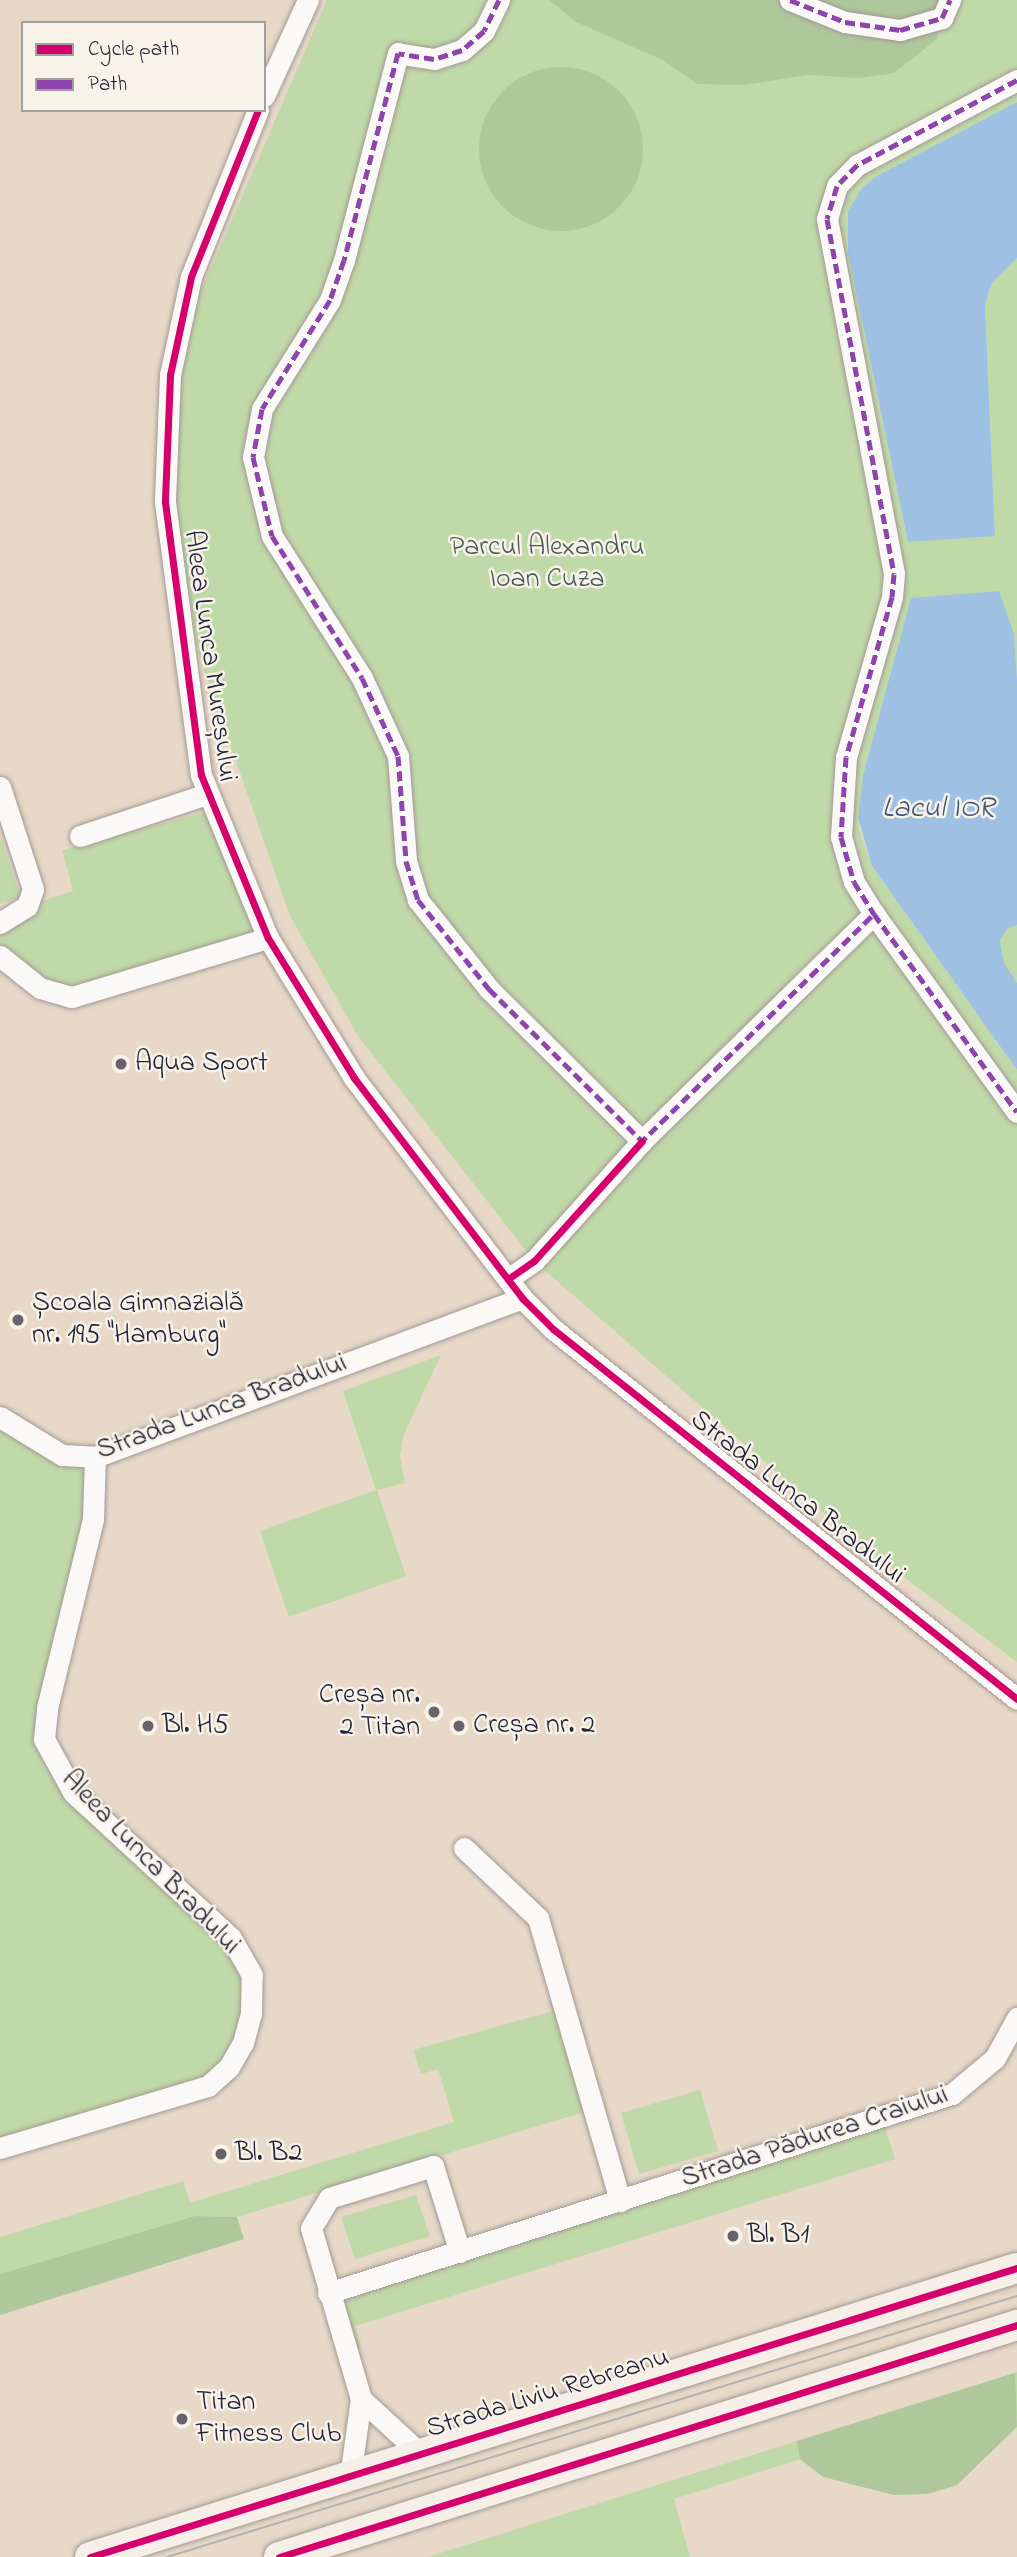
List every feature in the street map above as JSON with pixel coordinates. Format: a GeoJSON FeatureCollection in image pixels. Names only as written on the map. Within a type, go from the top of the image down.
{"type":"FeatureCollection","features":[{"type":"Feature","properties":{"kind":"main road","name":"Strada Liviu Rebreanu"},"geometry":{"type":"LineString","coordinates":[[90,2557],[1017,2268]]}},
{"type":"Feature","properties":{"kind":"main road"},"geometry":{"type":"LineString","coordinates":[[279,2557],[1017,2325]]}},
{"type":"Feature","properties":{"kind":"street"},"geometry":{"type":"LineString","coordinates":[[266,92],[308,0]]}},
{"type":"Feature","properties":{"kind":"street"},"geometry":{"type":"LineString","coordinates":[[499,0],[484,31],[462,50],[434,59],[398,53],[344,260],[330,300],[262,409],[253,457],[272,536],[362,678],[395,746],[400,761],[406,861],[418,900],[467,965],[642,1141]]}},
{"type":"Feature","properties":{"kind":"street"},"geometry":{"type":"LineString","coordinates":[[790,0],[845,22],[900,30],[942,18],[950,0]]}},
{"type":"Feature","properties":{"kind":"street"},"geometry":{"type":"LineString","coordinates":[[1017,80],[857,165],[838,186],[828,209],[828,232],[893,562],[892,597],[841,788],[845,852],[854,882],[874,914],[1017,1112]]}},
{"type":"Feature","properties":{"kind":"street","name":"Aleea Lunca Mureșului"},"geometry":{"type":"LineString","coordinates":[[257,112],[191,277],[170,375],[166,502],[197,754],[207,794],[268,938],[354,1078],[522,1298]]}},
{"type":"Feature","properties":{"kind":"street"},"geometry":{"type":"LineString","coordinates":[[0,787],[33,898],[0,923]]}},
{"type":"Feature","properties":{"kind":"street"},"geometry":{"type":"LineString","coordinates":[[80,836],[207,794]]}},
{"type":"Feature","properties":{"kind":"street"},"geometry":{"type":"LineString","coordinates":[[508,1279],[534,1261],[642,1141],[874,914]]}},
{"type":"Feature","properties":{"kind":"street"},"geometry":{"type":"LineString","coordinates":[[0,957],[40,988],[72,997],[268,938]]}},
{"type":"Feature","properties":{"kind":"street","name":"Strada Lunca Bradului"},"geometry":{"type":"LineString","coordinates":[[0,1417],[62,1455],[95,1457],[522,1298],[579,1353],[1017,1699]]}},
{"type":"Feature","properties":{"kind":"street","name":"Aleea Lunca Bradului"},"geometry":{"type":"LineString","coordinates":[[0,2148],[208,2085],[229,2067],[243,2043],[251,2014],[252,1975],[231,1937],[73,1791],[44,1739],[47,1708],[93,1519],[95,1457]]}},
{"type":"Feature","properties":{"kind":"street"},"geometry":{"type":"LineString","coordinates":[[464,1848],[538,1918],[620,2201]]}},
{"type":"Feature","properties":{"kind":"street","name":"Strada Pădurea Craiului"},"geometry":{"type":"LineString","coordinates":[[328,2293],[952,2094],[995,2059],[1017,2018]]}},
{"type":"Feature","properties":{"kind":"street"},"geometry":{"type":"LineString","coordinates":[[351,2477],[361,2399],[311,2236],[311,2228],[329,2198],[433,2166],[460,2252]]}},
{"type":"Feature","properties":{"kind":"street"},"geometry":{"type":"LineString","coordinates":[[361,2399],[422,2455]]}},
{"type":"Feature","properties":{"kind":"green space","name":"Parcul Alexandru Ioan Cuza"},"geometry":{"type":"Polygon","coordinates":[[[327,0],[1017,0],[1017,102],[868,183],[848,253],[908,542],[995,535],[985,305],[991,284],[1017,258],[1017,678],[1014,634],[998,591],[863,776],[859,829],[872,866],[1017,1070],[1017,1662],[857,1542],[534,1261],[358,1036],[290,916],[198,652],[169,466],[175,376],[193,310],[327,0]]]}},
{"type":"Feature","properties":{"kind":"green space"},"geometry":{"type":"Polygon","coordinates":[[[549,0],[943,0],[937,39],[894,73],[859,78],[808,75],[743,85],[697,84],[663,60],[576,22],[549,0]]]}},
{"type":"Feature","properties":{"kind":"green space"},"geometry":{"type":"Polygon","coordinates":[[[561,67],[592,74],[619,91],[636,118],[643,149],[636,180],[619,207],[592,224],[561,231],[530,224],[503,207],[486,180],[479,149],[486,118],[503,91],[530,74],[561,67]]]}},
{"type":"Feature","properties":{"kind":"green space"},"geometry":{"type":"Polygon","coordinates":[[[214,810],[268,938],[72,997],[0,956],[0,923],[27,906],[73,891],[62,850],[214,810]]]}},
{"type":"Feature","properties":{"kind":"green space"},"geometry":{"type":"Polygon","coordinates":[[[0,837],[21,897],[0,904],[0,837]]]}},
{"type":"Feature","properties":{"kind":"green space"},"geometry":{"type":"Polygon","coordinates":[[[1017,925],[1017,983],[1004,963],[1000,941],[1008,929],[1017,925]]]}},
{"type":"Feature","properties":{"kind":"green space"},"geometry":{"type":"Polygon","coordinates":[[[441,1355],[403,1436],[400,1456],[405,1483],[377,1490],[406,1576],[289,1617],[260,1531],[376,1490],[343,1391],[441,1355]]]}},
{"type":"Feature","properties":{"kind":"green space"},"geometry":{"type":"Polygon","coordinates":[[[0,1417],[34,1442],[95,1457],[49,1754],[243,1956],[251,2014],[208,2086],[0,2148],[0,1417]]]}},
{"type":"Feature","properties":{"kind":"green space"},"geometry":{"type":"Polygon","coordinates":[[[564,2008],[594,2109],[237,2217],[195,2216],[0,2274],[0,2237],[183,2181],[190,2203],[454,2122],[438,2069],[421,2074],[413,2050],[564,2008]]]}},
{"type":"Feature","properties":{"kind":"green space"},"geometry":{"type":"Polygon","coordinates":[[[700,2090],[718,2151],[639,2174],[621,2113],[700,2090]]]}},
{"type":"Feature","properties":{"kind":"green space"},"geometry":{"type":"Polygon","coordinates":[[[884,2124],[895,2159],[355,2326],[361,2347],[353,2349],[337,2296],[884,2124]]]}},
{"type":"Feature","properties":{"kind":"green space"},"geometry":{"type":"Polygon","coordinates":[[[416,2195],[430,2236],[355,2259],[341,2217],[416,2195]]]}},
{"type":"Feature","properties":{"kind":"green space"},"geometry":{"type":"Polygon","coordinates":[[[195,2216],[237,2217],[244,2239],[0,2315],[0,2274],[195,2216]]]}},
{"type":"Feature","properties":{"kind":"green space"},"geometry":{"type":"Polygon","coordinates":[[[1017,2372],[1017,2417],[1009,2393],[674,2499],[690,2557],[428,2557],[1017,2372]]]}},
{"type":"Feature","properties":{"kind":"green space"},"geometry":{"type":"Polygon","coordinates":[[[1015,2373],[1017,2427],[957,2485],[928,2494],[894,2495],[823,2477],[800,2459],[797,2441],[1015,2373]]]}},
{"type":"Feature","properties":{"kind":"water"},"geometry":{"type":"Polygon","coordinates":[[[1017,102],[1017,258],[991,284],[985,305],[995,536],[908,542],[848,253],[848,211],[861,189],[877,176],[1017,102]]]}},
{"type":"Feature","properties":{"kind":"water","name":"Lacul IOR"},"geometry":{"type":"Polygon","coordinates":[[[999,591],[1014,634],[1017,678],[1017,925],[1007,929],[1000,941],[1004,963],[1017,983],[1017,1070],[872,866],[858,818],[863,776],[911,598],[999,591]]]}},
{"type":"Feature","properties":{"kind":"tram line"},"geometry":{"type":"LineString","coordinates":[[167,2557],[1017,2296]]}},
{"type":"Feature","properties":{"kind":"marked path"},"geometry":{"type":"LineString","coordinates":[[499,0],[484,31],[462,50],[434,59],[398,53],[344,260],[330,300],[262,409],[253,457],[272,536],[362,678],[398,756],[406,861],[418,900],[489,989],[642,1141]]}},
{"type":"Feature","properties":{"kind":"marked path"},"geometry":{"type":"LineString","coordinates":[[790,0],[845,22],[900,30],[942,18],[950,0]]}},
{"type":"Feature","properties":{"kind":"marked path"},"geometry":{"type":"LineString","coordinates":[[1017,80],[857,165],[837,186],[827,219],[894,574],[892,597],[846,757],[841,837],[854,882],[874,914],[1017,1112]]}},
{"type":"Feature","properties":{"kind":"marked path"},"geometry":{"type":"LineString","coordinates":[[639,1144],[874,914]]}},
{"type":"Feature","properties":{"kind":"cycle path"},"geometry":{"type":"LineString","coordinates":[[257,112],[191,277],[170,375],[165,502],[201,775],[268,938],[354,1078],[522,1298],[553,1329],[1017,1699]]}},
{"type":"Feature","properties":{"kind":"cycle path"},"geometry":{"type":"LineString","coordinates":[[508,1279],[534,1261],[642,1141]]}},
{"type":"Feature","properties":{"kind":"cycle path"},"geometry":{"type":"LineString","coordinates":[[90,2557],[1017,2268]]}},
{"type":"Feature","properties":{"kind":"cycle path"},"geometry":{"type":"LineString","coordinates":[[279,2557],[1017,2325]]}},
{"type":"Feature","properties":{"kind":"place","name":"Aqua Sport"},"geometry":{"type":"Point","coordinates":[121,1064]}},
{"type":"Feature","properties":{"kind":"place","name":"Școala Gimnazială nr. 195 \"Hamburg\""},"geometry":{"type":"Point","coordinates":[18,1320]}},
{"type":"Feature","properties":{"kind":"place","name":"Creșa nr. 2 Titan"},"geometry":{"type":"Point","coordinates":[434,1712]}},
{"type":"Feature","properties":{"kind":"place","name":"Bl. H5"},"geometry":{"type":"Point","coordinates":[148,1726]}},
{"type":"Feature","properties":{"kind":"place","name":"Creșa nr. 2"},"geometry":{"type":"Point","coordinates":[459,1726]}},
{"type":"Feature","properties":{"kind":"place","name":"Bl. B2"},"geometry":{"type":"Point","coordinates":[221,2154]}},
{"type":"Feature","properties":{"kind":"place","name":"Bl. B1"},"geometry":{"type":"Point","coordinates":[733,2236]}},
{"type":"Feature","properties":{"kind":"place","name":"Titan Fitness Club"},"geometry":{"type":"Point","coordinates":[182,2419]}}]}
